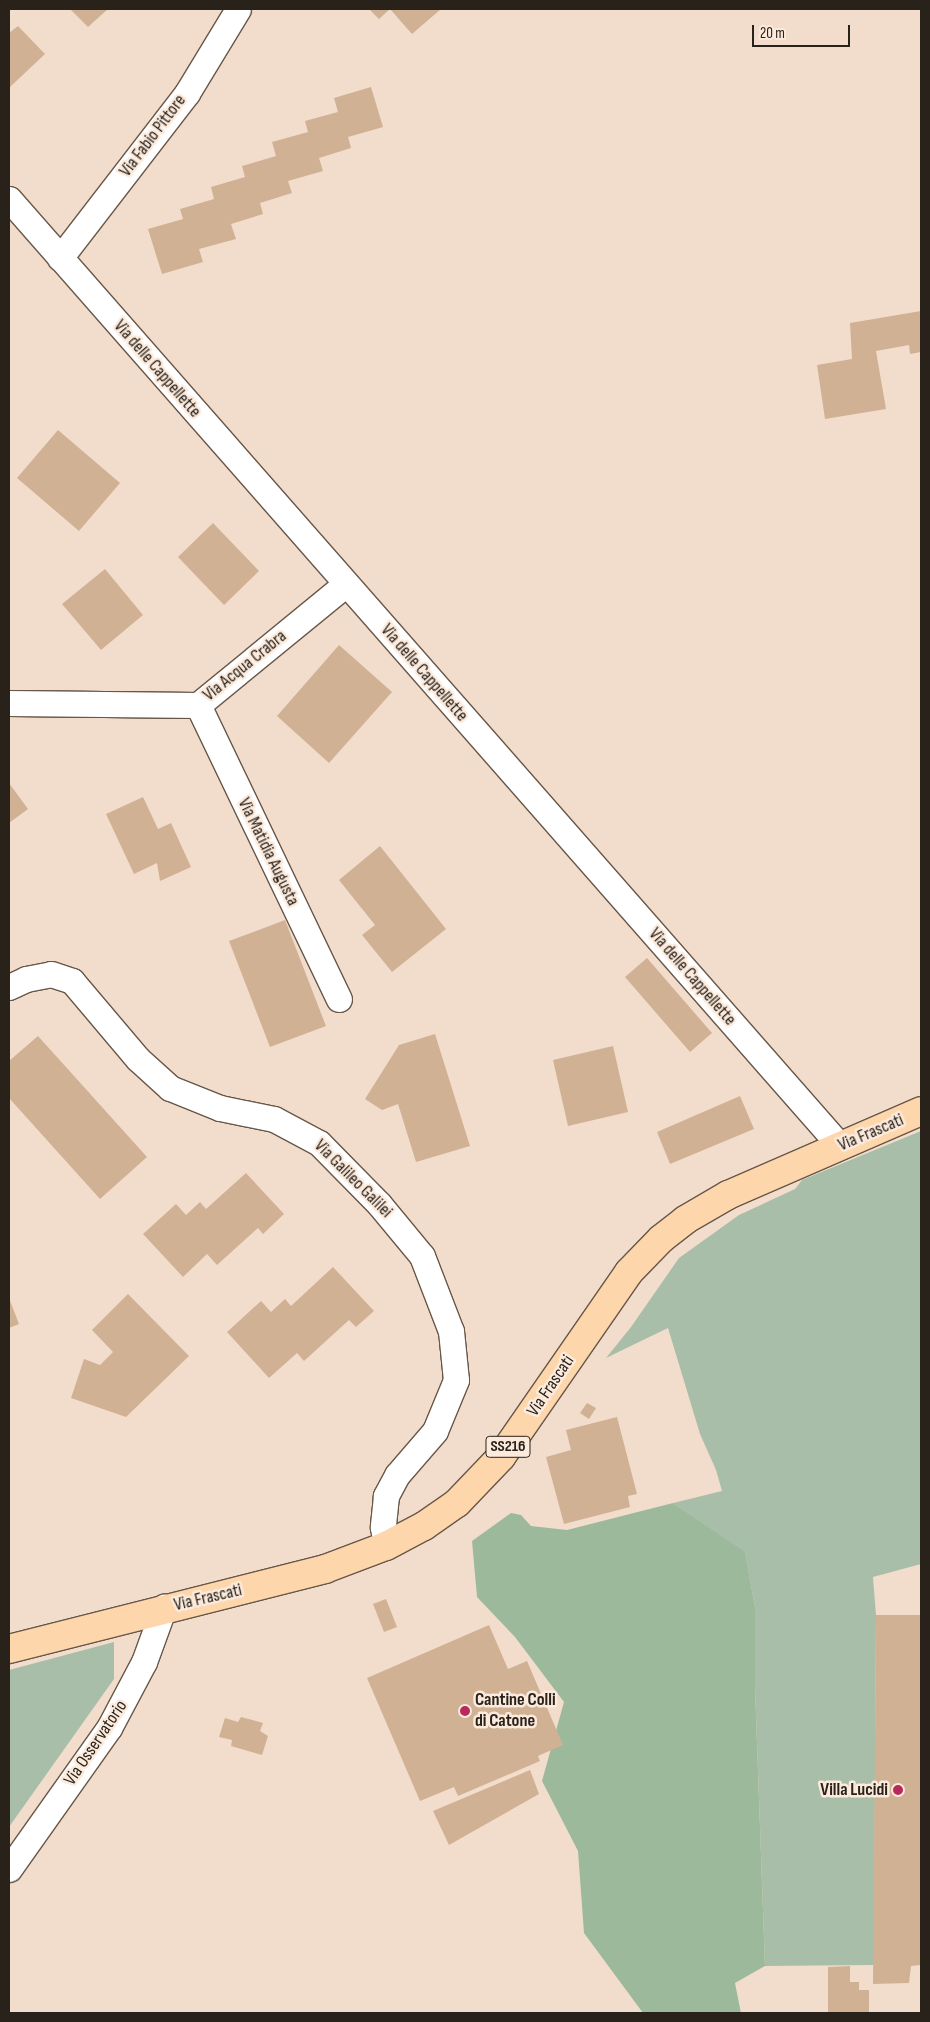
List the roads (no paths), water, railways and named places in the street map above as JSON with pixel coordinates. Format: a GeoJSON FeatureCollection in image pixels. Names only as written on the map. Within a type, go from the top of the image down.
{"type":"FeatureCollection","features":[{"type":"Feature","properties":{"kind":"main road","name":"Via Frascati"},"geometry":{"type":"LineString","coordinates":[[9,1649],[164,1608],[292,1579],[386,1546],[441,1516],[487,1473],[514,1439],[629,1272],[655,1244],[715,1201],[921,1111]]}},
{"type":"Feature","properties":{"kind":"street","name":"Via Fabio Pittore"},"geometry":{"type":"LineString","coordinates":[[60,258],[187,93],[238,9]]}},
{"type":"Feature","properties":{"kind":"street","name":"Via delle Cappellette"},"geometry":{"type":"LineString","coordinates":[[9,199],[840,1146]]}},
{"type":"Feature","properties":{"kind":"street","name":"Via Acqua Crabra"},"geometry":{"type":"LineString","coordinates":[[9,703],[198,705],[346,584]]}},
{"type":"Feature","properties":{"kind":"street","name":"Via Matidia Augusta"},"geometry":{"type":"LineString","coordinates":[[198,705],[339,999]]}},
{"type":"Feature","properties":{"kind":"street","name":"Via Galileo Galilei"},"geometry":{"type":"LineString","coordinates":[[9,987],[26,979],[50,974],[72,981],[138,1059],[170,1088],[220,1108],[274,1119],[319,1143],[379,1204],[422,1256],[451,1331],[456,1380],[442,1418],[397,1474],[386,1496],[383,1526],[386,1546]]}},
{"type":"Feature","properties":{"kind":"street","name":"Via Osservatorio"},"geometry":{"type":"LineString","coordinates":[[9,1869],[112,1722],[144,1662],[164,1608]]}},
{"type":"Feature","properties":{"kind":"place","name":"Cantine Colli di Catone"},"geometry":{"type":"Point","coordinates":[465,1711]}},
{"type":"Feature","properties":{"kind":"place","name":"Villa Lucidi"},"geometry":{"type":"Point","coordinates":[898,1790]}}]}
